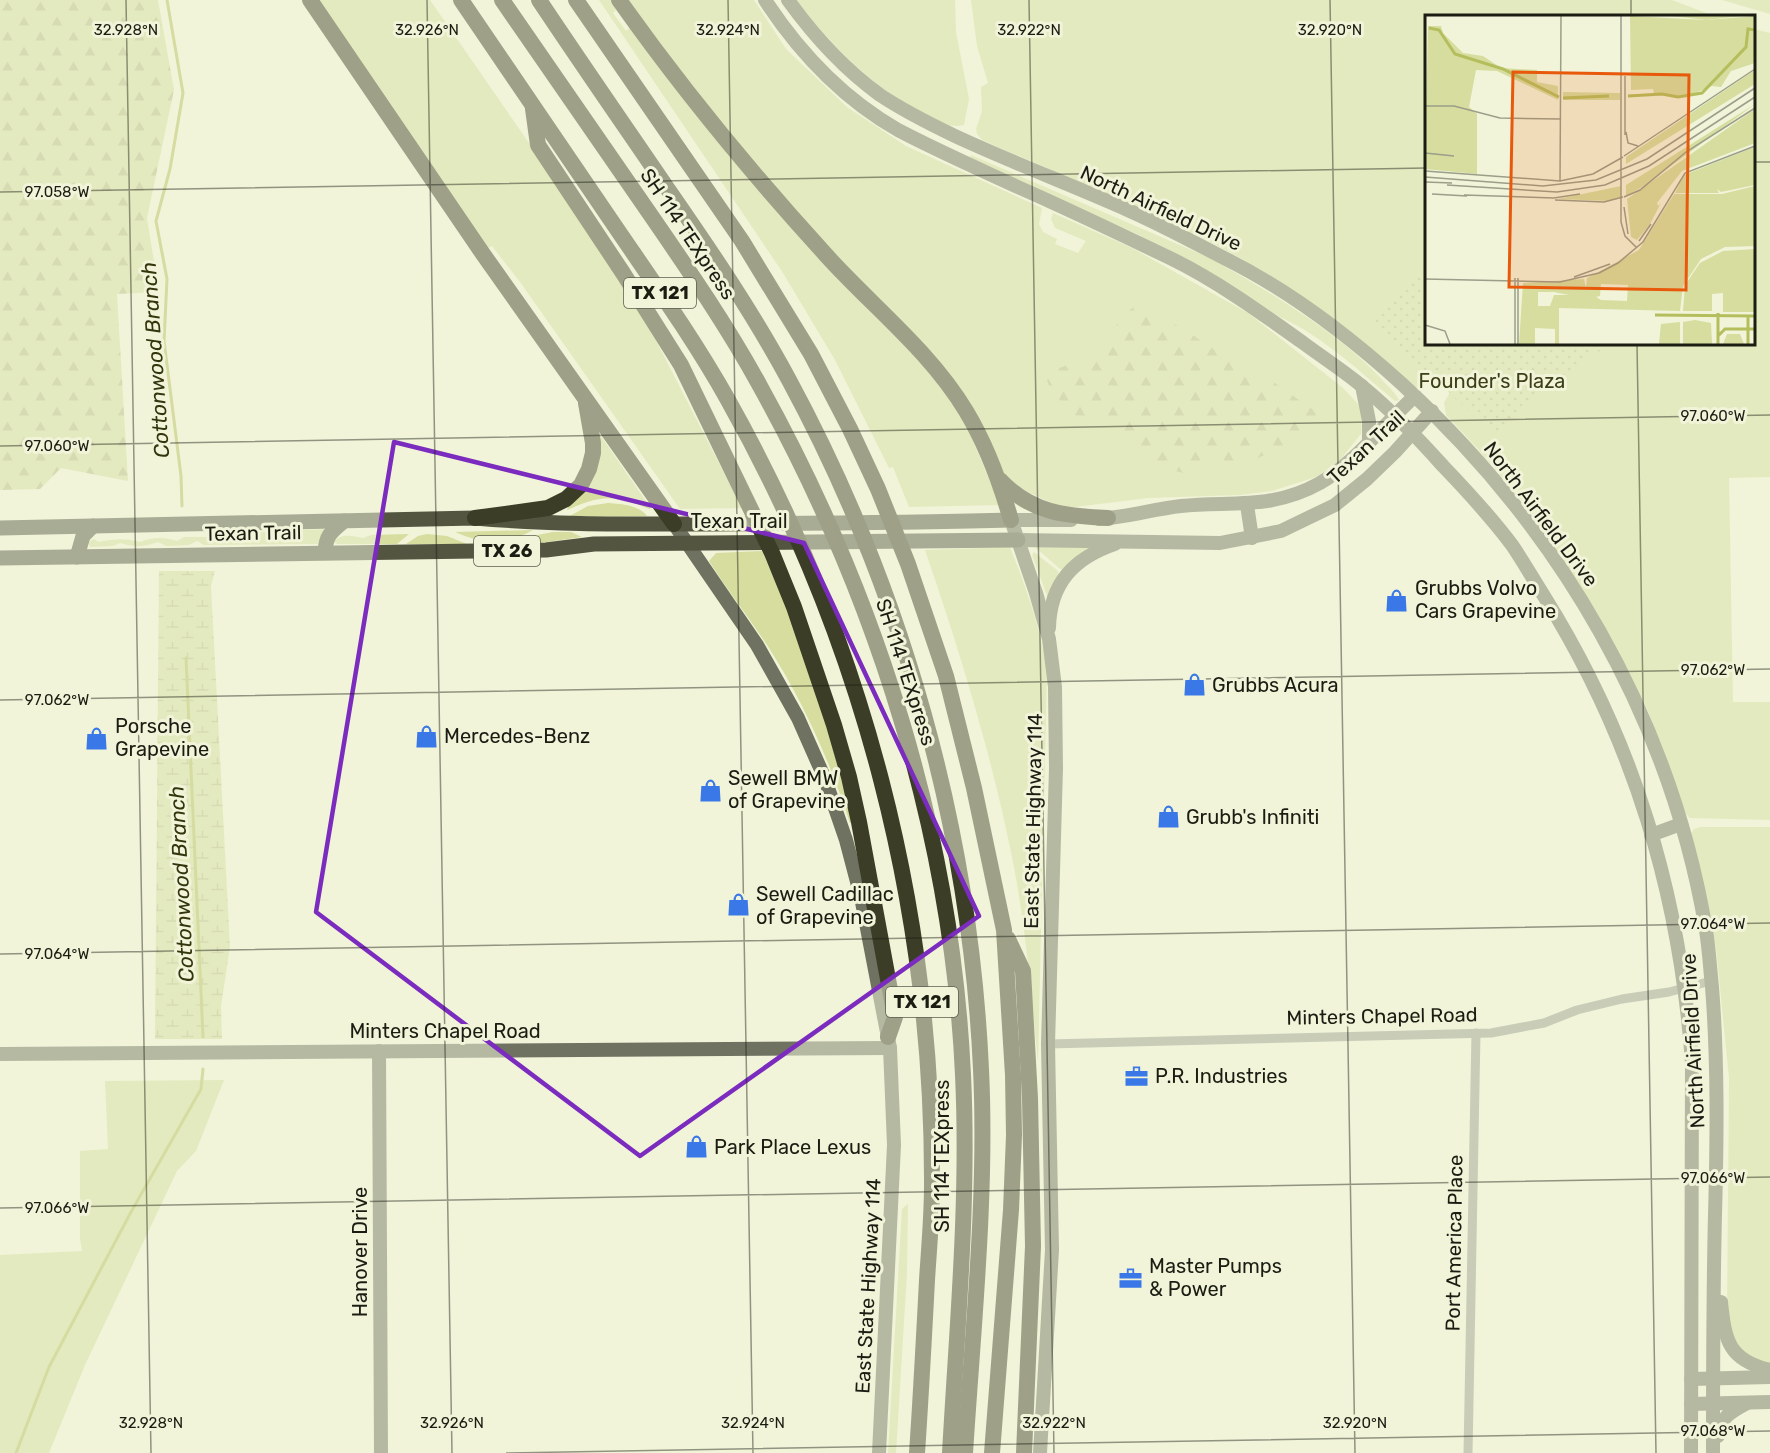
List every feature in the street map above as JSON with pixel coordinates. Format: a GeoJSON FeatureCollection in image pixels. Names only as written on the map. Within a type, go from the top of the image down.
{"type":"FeatureCollection","features":[{"type":"Feature","properties":{"kind":"highway"},"geometry":{"type":"LineString","coordinates":[[310,0],[483,254],[674,524]]}},
{"type":"Feature","properties":{"kind":"highway","name":"TX 121"},"geometry":{"type":"LineString","coordinates":[[461,0],[692,339],[728,399],[775,488],[810,566],[855,689],[891,818],[905,883],[924,1016],[933,1188],[917,1453]]}},
{"type":"Feature","properties":{"kind":"highway","name":"SH 114 TEXpress"},"geometry":{"type":"LineString","coordinates":[[502,0],[690,273],[728,330],[760,386],[825,513],[859,595],[892,688],[926,817],[941,892],[959,1011],[963,1074],[964,1181],[950,1453]]}},
{"type":"Feature","properties":{"kind":"highway","name":"SH 114 TEXpress"},"geometry":{"type":"LineString","coordinates":[[539,0],[720,264],[788,377],[841,486],[867,547],[915,682],[947,810],[959,875],[969,939],[981,1070],[980,1202],[965,1453]]}},
{"type":"Feature","properties":{"kind":"highway"},"geometry":{"type":"LineString","coordinates":[[576,0],[742,241],[822,375],[878,489],[908,564],[946,676],[971,777],[1004,930],[1013,1075],[1014,1135],[1011,1210],[992,1453]]}},
{"type":"Feature","properties":{"kind":"highway"},"geometry":{"type":"LineString","coordinates":[[620,0],[723,137],[826,256],[913,344],[952,390],[978,432],[998,478],[1011,520]]}},
{"type":"Feature","properties":{"kind":"highway"},"geometry":{"type":"LineString","coordinates":[[533,105],[538,145],[681,365],[772,553],[794,607],[834,725],[860,822],[895,1017],[889,1042]]}},
{"type":"Feature","properties":{"kind":"highway"},"geometry":{"type":"LineString","coordinates":[[475,518],[548,508],[566,499],[581,485],[589,469],[593,453],[585,396]]}},
{"type":"Feature","properties":{"kind":"highway"},"geometry":{"type":"LineString","coordinates":[[998,478],[1011,491],[1032,505],[1066,515],[1108,518]]}},
{"type":"Feature","properties":{"kind":"highway"},"geometry":{"type":"LineString","coordinates":[[1004,930],[1023,971],[1030,1098],[1033,1246],[1024,1453]]}},
{"type":"Feature","properties":{"kind":"main road","name":"North Airfield Drive"},"geometry":{"type":"LineString","coordinates":[[765,0],[792,38],[816,65],[840,88],[887,123],[958,159],[1175,260],[1222,287],[1362,386],[1413,433],[1486,512],[1513,547],[1568,635],[1598,692],[1623,748],[1664,875],[1676,929],[1685,987],[1692,1085],[1691,1453]]}},
{"type":"Feature","properties":{"kind":"main road","name":"North Airfield Drive"},"geometry":{"type":"LineString","coordinates":[[788,0],[807,26],[854,74],[883,97],[917,118],[1132,212],[1231,261],[1319,314],[1375,359],[1432,411],[1501,487],[1558,562],[1616,660],[1675,801],[1706,932],[1716,1038],[1717,1166],[1713,1378],[1715,1453]]}},
{"type":"Feature","properties":{"kind":"main road"},"geometry":{"type":"LineString","coordinates":[[1362,386],[1369,421],[1369,442]]}},
{"type":"Feature","properties":{"kind":"main road","name":"Texan Trail"},"geometry":{"type":"LineString","coordinates":[[0,528],[475,518],[528,523],[747,524],[1108,518],[1184,506],[1247,505],[1296,495],[1321,482],[1344,466],[1415,396]]}},
{"type":"Feature","properties":{"kind":"main road","name":"Texan Trail"},"geometry":{"type":"LineString","coordinates":[[0,558],[546,550],[594,544],[688,542],[1125,540],[1189,544],[1220,543],[1281,531],[1335,505],[1366,479],[1432,411]]}},
{"type":"Feature","properties":{"kind":"main road"},"geometry":{"type":"LineString","coordinates":[[1247,505],[1252,538]]}},
{"type":"Feature","properties":{"kind":"main road","name":"East State Highway 114"},"geometry":{"type":"LineString","coordinates":[[1011,520],[1049,639],[1055,687],[1056,768],[1048,1044],[1052,1250],[1040,1453]]}},
{"type":"Feature","properties":{"kind":"main road"},"geometry":{"type":"LineString","coordinates":[[325,552],[328,536],[344,521]]}},
{"type":"Feature","properties":{"kind":"main road","name":"East State Highway 114"},"geometry":{"type":"LineString","coordinates":[[674,524],[757,645],[798,717],[825,779],[848,847],[861,897],[889,1042],[894,1145],[879,1453]]}},
{"type":"Feature","properties":{"kind":"main road"},"geometry":{"type":"LineString","coordinates":[[77,557],[83,536],[93,526]]}},
{"type":"Feature","properties":{"kind":"main road"},"geometry":{"type":"LineString","coordinates":[[1049,639],[1049,615],[1055,591],[1066,573],[1083,559],[1102,548],[1125,540]]}},
{"type":"Feature","properties":{"kind":"main road"},"geometry":{"type":"LineString","coordinates":[[1651,835],[1681,824]]}},
{"type":"Feature","properties":{"kind":"main road","name":"Minters Chapel Road"},"geometry":{"type":"LineString","coordinates":[[0,1054],[379,1052],[889,1042]]}},
{"type":"Feature","properties":{"kind":"main road","name":"Hanover Drive"},"geometry":{"type":"LineString","coordinates":[[379,1052],[381,1453]]}},
{"type":"Feature","properties":{"kind":"main road"},"geometry":{"type":"LineString","coordinates":[[1715,1244],[1727,1341],[1734,1353],[1746,1362],[1770,1371]]}},
{"type":"Feature","properties":{"kind":"main road"},"geometry":{"type":"LineString","coordinates":[[1691,1379],[1770,1377]]}},
{"type":"Feature","properties":{"kind":"main road"},"geometry":{"type":"LineString","coordinates":[[1715,1453],[1718,1430],[1723,1419],[1733,1410],[1749,1402]]}},
{"type":"Feature","properties":{"kind":"main road"},"geometry":{"type":"LineString","coordinates":[[1691,1404],[1770,1402]]}},
{"type":"Feature","properties":{"kind":"street","name":"Minters Chapel Road"},"geometry":{"type":"LineString","coordinates":[[1048,1044],[1476,1033],[1523,1028],[1598,1005],[1711,981]]}},
{"type":"Feature","properties":{"kind":"street","name":"Port America Place"},"geometry":{"type":"LineString","coordinates":[[1468,1453],[1476,1033]]}},
{"type":"Feature","properties":{"kind":"highlighted area"},"geometry":{"type":"Polygon","coordinates":[[[394,442],[804,543],[979,916],[640,1156],[316,912],[394,442]]]}},
{"type":"Feature","properties":{"kind":"green space"},"geometry":{"type":"Polygon","coordinates":[[[0,0],[158,0],[174,90],[147,218],[159,292],[117,294],[128,481],[61,468],[40,489],[0,490],[0,0]]]}},
{"type":"Feature","properties":{"kind":"green space"},"geometry":{"type":"Polygon","coordinates":[[[315,0],[430,0],[592,234],[646,321],[742,508],[680,509],[520,282],[492,246],[484,250],[315,0]]]}},
{"type":"Feature","properties":{"kind":"green space"},"geometry":{"type":"Polygon","coordinates":[[[599,0],[614,0],[617,4],[613,13],[626,31],[632,26],[919,359],[951,400],[968,429],[1000,505],[909,507],[893,467],[889,468],[835,360],[783,273],[599,0]]]}},
{"type":"Feature","properties":{"kind":"green space"},"geometry":{"type":"Polygon","coordinates":[[[628,0],[754,0],[786,49],[847,107],[906,146],[1042,208],[1039,224],[1043,232],[1057,239],[1055,244],[1078,253],[1086,241],[1055,228],[1051,219],[1053,213],[1132,248],[1248,313],[1343,388],[1358,404],[1362,412],[1361,434],[1340,460],[1316,477],[1272,491],[1240,495],[1148,498],[1075,507],[1058,506],[1011,484],[999,467],[985,438],[757,168],[628,0]]]}},
{"type":"Feature","properties":{"kind":"green space"},"geometry":{"type":"Polygon","coordinates":[[[796,0],[955,0],[956,32],[969,99],[964,125],[954,126],[940,122],[888,92],[855,65],[824,34],[796,0]]]}},
{"type":"Feature","properties":{"kind":"green space"},"geometry":{"type":"Polygon","coordinates":[[[971,0],[1672,0],[1711,15],[1425,15],[1425,345],[1435,375],[1423,386],[1415,388],[1315,307],[1251,264],[1152,214],[982,140],[976,129],[982,111],[981,87],[988,83],[977,46],[971,0]]]}},
{"type":"Feature","properties":{"kind":"green space"},"geometry":{"type":"Polygon","coordinates":[[[1722,0],[1770,0],[1770,14],[1722,0]]]}},
{"type":"Feature","properties":{"kind":"green space"},"geometry":{"type":"Polygon","coordinates":[[[1755,29],[1770,33],[1770,477],[1729,478],[1733,702],[1770,702],[1770,820],[1690,818],[1684,812],[1648,711],[1609,634],[1527,507],[1446,415],[1444,403],[1451,390],[1578,345],[1755,345],[1755,29]]]}},
{"type":"Feature","properties":{"kind":"green space"},"geometry":{"type":"Polygon","coordinates":[[[971,155],[1210,258],[1279,299],[1325,330],[1367,365],[1399,400],[1395,401],[1341,356],[1298,326],[1139,235],[973,160],[970,158],[971,155]]]}},
{"type":"Feature","properties":{"kind":"green space","name":"Founder's Plaza"},"geometry":{"type":"Polygon","coordinates":[[[1425,262],[1425,345],[1604,345],[1601,350],[1524,404],[1494,436],[1433,377],[1372,325],[1425,262]]]}},
{"type":"Feature","properties":{"kind":"green space"},"geometry":{"type":"Polygon","coordinates":[[[1135,306],[1146,306],[1150,314],[1181,327],[1219,353],[1255,369],[1322,416],[1316,430],[1246,464],[1227,461],[1211,463],[1202,472],[1191,475],[1140,462],[1112,422],[1073,415],[1050,389],[1047,380],[1054,370],[1095,355],[1127,312],[1135,306]]]}},
{"type":"Feature","properties":{"kind":"green space"},"geometry":{"type":"Polygon","coordinates":[[[598,432],[650,509],[620,499],[604,498],[567,510],[598,432]]]}},
{"type":"Feature","properties":{"kind":"green space"},"geometry":{"type":"Polygon","coordinates":[[[608,503],[635,507],[647,516],[568,517],[588,506],[608,503]]]}},
{"type":"Feature","properties":{"kind":"green space"},"geometry":{"type":"Polygon","coordinates":[[[332,529],[318,544],[204,545],[197,541],[189,545],[166,546],[158,542],[144,546],[120,543],[113,546],[90,547],[88,542],[94,539],[99,542],[120,539],[140,542],[154,538],[177,541],[184,537],[207,537],[217,542],[223,537],[270,531],[332,529]]]}},
{"type":"Feature","properties":{"kind":"green space"},"geometry":{"type":"Polygon","coordinates":[[[533,530],[514,538],[494,541],[475,539],[455,532],[533,530]]]}},
{"type":"Feature","properties":{"kind":"green space"},"geometry":{"type":"Polygon","coordinates":[[[553,532],[571,532],[582,537],[512,544],[532,536],[553,532]]]}},
{"type":"Feature","properties":{"kind":"green space"},"geometry":{"type":"Polygon","coordinates":[[[409,534],[397,544],[337,544],[334,542],[344,536],[363,538],[371,535],[409,534]]]}},
{"type":"Feature","properties":{"kind":"green space"},"geometry":{"type":"Polygon","coordinates":[[[427,534],[447,536],[467,544],[406,544],[418,536],[427,534]]]}},
{"type":"Feature","properties":{"kind":"green space"},"geometry":{"type":"Polygon","coordinates":[[[1010,547],[1037,624],[1047,672],[1038,1062],[1028,962],[1005,822],[974,704],[925,550],[1010,547]]]}},
{"type":"Feature","properties":{"kind":"green space"},"geometry":{"type":"Polygon","coordinates":[[[1035,547],[1090,548],[1064,569],[1060,569],[1035,547]]]}},
{"type":"Feature","properties":{"kind":"green space"},"geometry":{"type":"Polygon","coordinates":[[[762,551],[787,608],[816,686],[853,823],[850,823],[825,755],[794,690],[769,648],[709,561],[716,553],[762,551]]]}},
{"type":"Feature","properties":{"kind":"green space"},"geometry":{"type":"Polygon","coordinates":[[[1034,552],[1058,571],[1059,575],[1048,598],[1032,555],[1034,552]]]}},
{"type":"Feature","properties":{"kind":"green space"},"geometry":{"type":"Polygon","coordinates":[[[159,571],[215,571],[211,586],[230,947],[221,1006],[222,1039],[155,1039],[159,571]]]}},
{"type":"Feature","properties":{"kind":"green space"},"geometry":{"type":"Polygon","coordinates":[[[1701,827],[1770,827],[1770,1366],[1741,1350],[1727,1321],[1729,1078],[1716,948],[1708,904],[1690,835],[1694,829],[1701,827]]]}},
{"type":"Feature","properties":{"kind":"green space"},"geometry":{"type":"Polygon","coordinates":[[[224,1080],[196,1151],[177,1171],[85,1365],[49,1453],[0,1453],[0,1255],[82,1251],[80,1151],[108,1149],[105,1081],[224,1080]]]}},
{"type":"Feature","properties":{"kind":"green space"},"geometry":{"type":"Polygon","coordinates":[[[908,1204],[907,1273],[896,1453],[888,1453],[902,1209],[908,1204]]]}},
{"type":"Feature","properties":{"kind":"waterway","name":"Cottonwood Branch"},"geometry":{"type":"LineString","coordinates":[[167,0],[183,93],[170,169],[156,221],[167,279],[164,341],[181,476],[182,506]]}},
{"type":"Feature","properties":{"kind":"waterway","name":"Cottonwood Branch"},"geometry":{"type":"LineString","coordinates":[[186,658],[203,1037]]}},
{"type":"Feature","properties":{"kind":"waterway","name":"Cottonwood Branch"},"geometry":{"type":"LineString","coordinates":[[16,1453],[49,1367],[131,1212],[201,1089],[203,1069]]}},
{"type":"Feature","properties":{"kind":"place","name":"Grubbs Volvo Cars Grapevine"},"geometry":{"type":"Point","coordinates":[1397,600]}},
{"type":"Feature","properties":{"kind":"place","name":"Grubbs Acura"},"geometry":{"type":"Point","coordinates":[1194,685]}},
{"type":"Feature","properties":{"kind":"place","name":"Mercedes-Benz"},"geometry":{"type":"Point","coordinates":[426,736]}},
{"type":"Feature","properties":{"kind":"place","name":"Porsche Grapevine"},"geometry":{"type":"Point","coordinates":[97,738]}},
{"type":"Feature","properties":{"kind":"place","name":"Sewell BMW of Grapevine"},"geometry":{"type":"Point","coordinates":[710,790]}},
{"type":"Feature","properties":{"kind":"place","name":"Grubb's Infiniti"},"geometry":{"type":"Point","coordinates":[1168,817]}},
{"type":"Feature","properties":{"kind":"place","name":"Sewell Cadillac of Grapevine"},"geometry":{"type":"Point","coordinates":[738,905]}},
{"type":"Feature","properties":{"kind":"place","name":"P.R. Industries"},"geometry":{"type":"Point","coordinates":[1137,1076]}},
{"type":"Feature","properties":{"kind":"place","name":"Park Place Lexus"},"geometry":{"type":"Point","coordinates":[696,1147]}},
{"type":"Feature","properties":{"kind":"place","name":"Master Pumps & Power"},"geometry":{"type":"Point","coordinates":[1131,1278]}}]}
